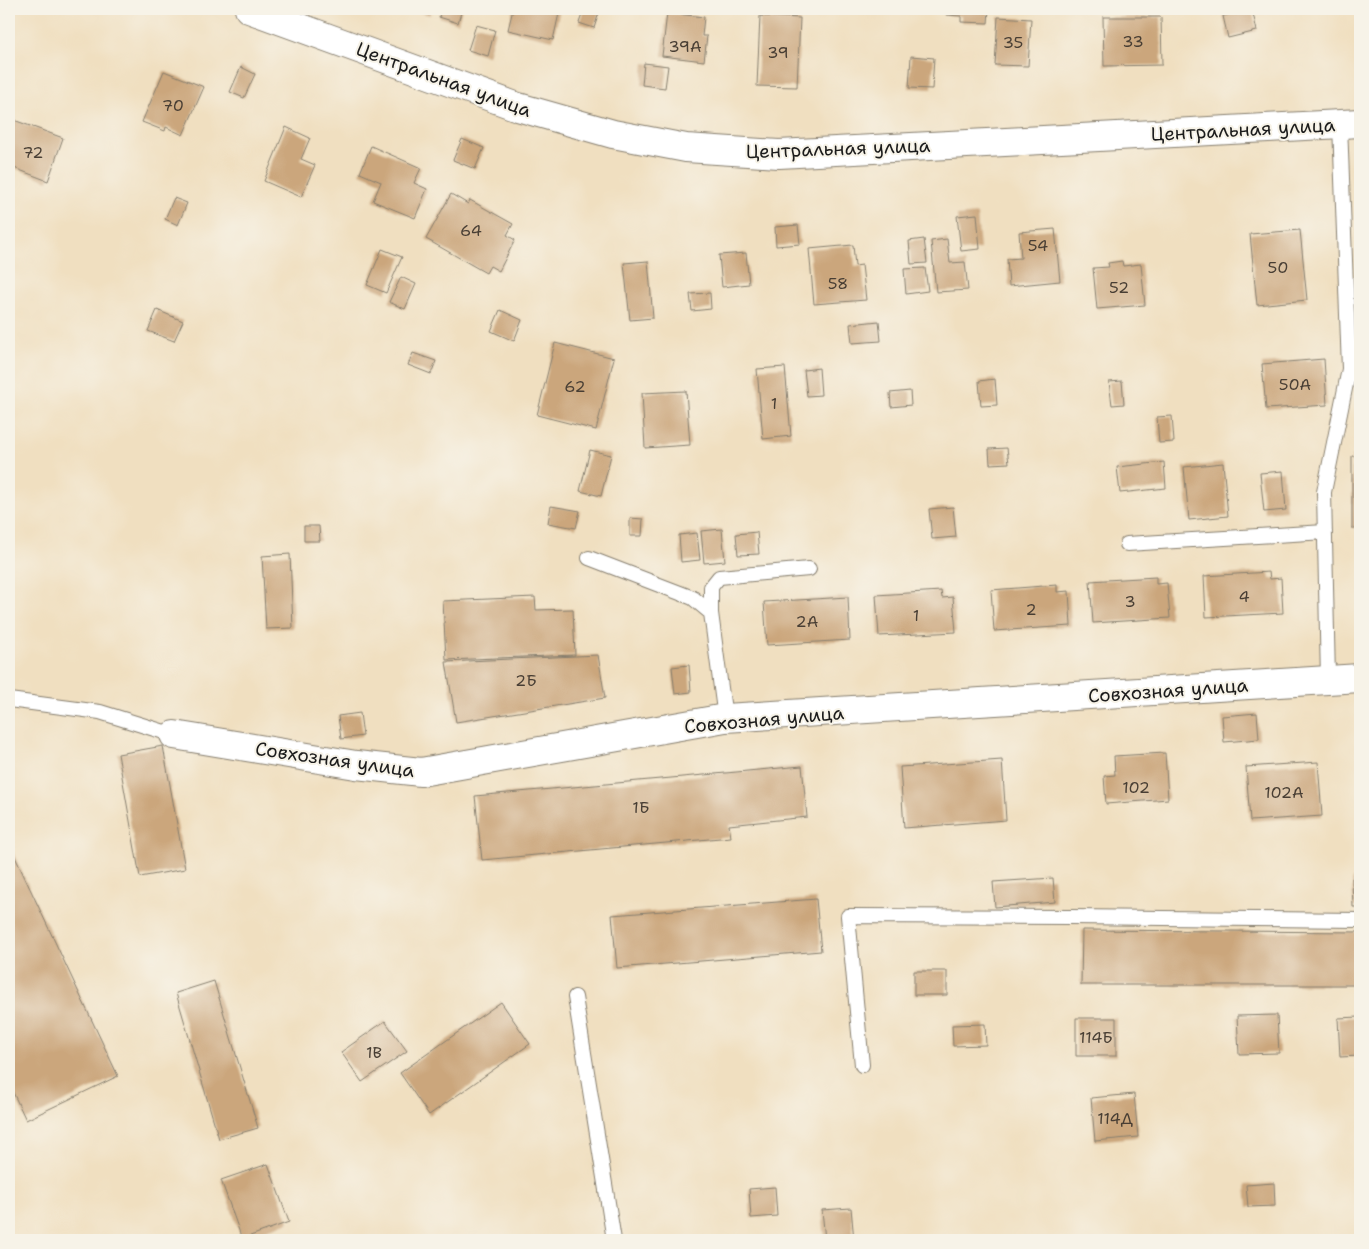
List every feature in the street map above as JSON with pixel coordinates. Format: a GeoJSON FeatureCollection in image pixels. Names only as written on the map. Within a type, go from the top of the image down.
{"type":"FeatureCollection","features":[{"type":"Feature","properties":{"kind":"street","name":"Центральная улица"},"geometry":{"type":"LineString","coordinates":[[249,9],[518,108],[613,134],[686,148],[779,154],[1350,124]]}},
{"type":"Feature","properties":{"kind":"street","name":"Совхозная улица"},"geometry":{"type":"LineString","coordinates":[[174,735],[356,765],[421,772],[725,718],[1360,678]]}},
{"type":"Feature","properties":{"kind":"lane"},"geometry":{"type":"LineString","coordinates":[[1328,680],[1324,492],[1349,369],[1350,124]]}},
{"type":"Feature","properties":{"kind":"lane"},"geometry":{"type":"LineString","coordinates":[[1126,544],[1325,532]]}},
{"type":"Feature","properties":{"kind":"lane"},"geometry":{"type":"LineString","coordinates":[[589,558],[694,598],[711,613]]}},
{"type":"Feature","properties":{"kind":"lane"},"geometry":{"type":"LineString","coordinates":[[725,718],[711,613],[711,587],[719,577],[809,569]]}},
{"type":"Feature","properties":{"kind":"lane"},"geometry":{"type":"LineString","coordinates":[[9,700],[100,712],[174,735]]}},
{"type":"Feature","properties":{"kind":"lane"},"geometry":{"type":"LineString","coordinates":[[862,1065],[848,916],[1360,920]]}},
{"type":"Feature","properties":{"kind":"lane"},"geometry":{"type":"LineString","coordinates":[[575,997],[614,1240]]}},
{"type":"Feature","properties":{"kind":"building"},"geometry":{"type":"Polygon","coordinates":[[[416,9],[432,9],[430,15],[415,11],[416,9]]]}},
{"type":"Feature","properties":{"kind":"building"},"geometry":{"type":"Polygon","coordinates":[[[441,9],[462,9],[458,23],[439,17],[441,9]]]}},
{"type":"Feature","properties":{"kind":"building"},"geometry":{"type":"Polygon","coordinates":[[[513,9],[560,9],[553,40],[508,30],[513,9]]]}},
{"type":"Feature","properties":{"kind":"building"},"geometry":{"type":"Polygon","coordinates":[[[584,9],[600,10],[594,28],[579,23],[584,9]]]}},
{"type":"Feature","properties":{"kind":"building"},"geometry":{"type":"Polygon","coordinates":[[[946,9],[989,9],[988,23],[961,22],[961,16],[946,15],[946,9]]]}},
{"type":"Feature","properties":{"kind":"building"},"geometry":{"type":"Polygon","coordinates":[[[1252,9],[1257,31],[1228,38],[1223,16],[1252,9]]]}},
{"type":"Feature","properties":{"kind":"building"},"geometry":{"type":"Polygon","coordinates":[[[667,13],[704,17],[702,36],[707,36],[704,61],[662,56],[667,13]]]}},
{"type":"Feature","properties":{"kind":"building"},"geometry":{"type":"Polygon","coordinates":[[[760,16],[800,18],[797,87],[757,86],[760,16]]]}},
{"type":"Feature","properties":{"kind":"building"},"geometry":{"type":"Polygon","coordinates":[[[998,17],[1031,19],[1028,66],[995,65],[998,17]]]}},
{"type":"Feature","properties":{"kind":"building"},"geometry":{"type":"Polygon","coordinates":[[[1103,17],[1161,17],[1162,65],[1104,66],[1103,17]]]}},
{"type":"Feature","properties":{"kind":"building"},"geometry":{"type":"Polygon","coordinates":[[[476,25],[495,30],[488,56],[468,50],[476,25]]]}},
{"type":"Feature","properties":{"kind":"building"},"geometry":{"type":"Polygon","coordinates":[[[911,56],[934,58],[932,89],[909,88],[911,56]]]}},
{"type":"Feature","properties":{"kind":"building"},"geometry":{"type":"Polygon","coordinates":[[[644,63],[668,66],[665,88],[642,85],[644,63]]]}},
{"type":"Feature","properties":{"kind":"building"},"geometry":{"type":"Polygon","coordinates":[[[241,67],[255,74],[244,98],[230,92],[241,67]]]}},
{"type":"Feature","properties":{"kind":"building"},"geometry":{"type":"Polygon","coordinates":[[[164,71],[204,87],[183,135],[166,127],[165,131],[142,122],[164,71]]]}},
{"type":"Feature","properties":{"kind":"building"},"geometry":{"type":"Polygon","coordinates":[[[11,119],[63,138],[48,181],[9,166],[9,124],[11,119]]]}},
{"type":"Feature","properties":{"kind":"building"},"geometry":{"type":"Polygon","coordinates":[[[286,127],[310,138],[301,159],[315,165],[301,197],[264,181],[286,127]]]}},
{"type":"Feature","properties":{"kind":"building"},"geometry":{"type":"Polygon","coordinates":[[[462,139],[484,148],[475,169],[453,160],[462,139]]]}},
{"type":"Feature","properties":{"kind":"building"},"geometry":{"type":"Polygon","coordinates":[[[371,146],[421,168],[414,183],[427,189],[415,218],[373,201],[381,182],[360,173],[371,146]]]}},
{"type":"Feature","properties":{"kind":"building"},"geometry":{"type":"Polygon","coordinates":[[[451,194],[468,204],[470,200],[513,224],[507,235],[515,240],[499,271],[490,266],[486,273],[426,239],[451,194]]]}},
{"type":"Feature","properties":{"kind":"building"},"geometry":{"type":"Polygon","coordinates":[[[174,198],[187,203],[178,225],[165,219],[174,198]]]}},
{"type":"Feature","properties":{"kind":"building"},"geometry":{"type":"Polygon","coordinates":[[[977,214],[980,249],[961,251],[957,216],[977,214]]]}},
{"type":"Feature","properties":{"kind":"building"},"geometry":{"type":"Polygon","coordinates":[[[798,225],[800,244],[776,246],[775,227],[798,225]]]}},
{"type":"Feature","properties":{"kind":"building"},"geometry":{"type":"Polygon","coordinates":[[[1055,229],[1060,281],[1009,286],[1007,259],[1021,258],[1019,232],[1055,229]]]}},
{"type":"Feature","properties":{"kind":"building"},"geometry":{"type":"Polygon","coordinates":[[[1300,230],[1307,300],[1257,305],[1250,234],[1300,230]]]}},
{"type":"Feature","properties":{"kind":"building"},"geometry":{"type":"Polygon","coordinates":[[[924,239],[927,263],[911,264],[909,241],[924,239]]]}},
{"type":"Feature","properties":{"kind":"building"},"geometry":{"type":"Polygon","coordinates":[[[947,239],[950,263],[965,262],[968,290],[936,292],[931,241],[947,239]]]}},
{"type":"Feature","properties":{"kind":"building"},"geometry":{"type":"Polygon","coordinates":[[[853,245],[855,266],[862,265],[866,300],[814,304],[809,249],[853,245]]]}},
{"type":"Feature","properties":{"kind":"building"},"geometry":{"type":"Polygon","coordinates":[[[382,249],[402,257],[386,293],[367,285],[382,249]]]}},
{"type":"Feature","properties":{"kind":"building"},"geometry":{"type":"Polygon","coordinates":[[[746,253],[749,284],[722,287],[719,255],[746,253]]]}},
{"type":"Feature","properties":{"kind":"building"},"geometry":{"type":"Polygon","coordinates":[[[648,261],[653,318],[630,320],[624,263],[648,261]]]}},
{"type":"Feature","properties":{"kind":"building"},"geometry":{"type":"Polygon","coordinates":[[[1122,261],[1123,266],[1141,264],[1145,305],[1097,309],[1093,268],[1109,267],[1108,263],[1122,261]]]}},
{"type":"Feature","properties":{"kind":"building"},"geometry":{"type":"Polygon","coordinates":[[[925,268],[928,291],[906,294],[904,269],[925,268]]]}},
{"type":"Feature","properties":{"kind":"building"},"geometry":{"type":"Polygon","coordinates":[[[401,277],[416,284],[405,309],[389,302],[401,277]]]}},
{"type":"Feature","properties":{"kind":"building"},"geometry":{"type":"Polygon","coordinates":[[[710,293],[711,309],[692,311],[690,294],[710,293]]]}},
{"type":"Feature","properties":{"kind":"building"},"geometry":{"type":"Polygon","coordinates":[[[157,310],[183,321],[174,341],[148,331],[157,310]]]}},
{"type":"Feature","properties":{"kind":"building"},"geometry":{"type":"Polygon","coordinates":[[[500,310],[522,320],[514,341],[491,331],[500,310]]]}},
{"type":"Feature","properties":{"kind":"building"},"geometry":{"type":"Polygon","coordinates":[[[879,321],[881,341],[852,343],[850,324],[879,321]]]}},
{"type":"Feature","properties":{"kind":"building"},"geometry":{"type":"Polygon","coordinates":[[[555,343],[614,358],[596,430],[537,415],[555,343]]]}},
{"type":"Feature","properties":{"kind":"building"},"geometry":{"type":"Polygon","coordinates":[[[413,353],[436,361],[431,374],[408,365],[413,353]]]}},
{"type":"Feature","properties":{"kind":"building"},"geometry":{"type":"Polygon","coordinates":[[[1324,359],[1327,405],[1266,409],[1262,364],[1324,359]]]}},
{"type":"Feature","properties":{"kind":"building"},"geometry":{"type":"Polygon","coordinates":[[[785,367],[791,436],[763,439],[757,369],[785,367]]]}},
{"type":"Feature","properties":{"kind":"building"},"geometry":{"type":"Polygon","coordinates":[[[819,368],[821,395],[807,396],[804,370],[819,368]]]}},
{"type":"Feature","properties":{"kind":"building"},"geometry":{"type":"Polygon","coordinates":[[[995,379],[997,405],[981,406],[979,381],[995,379]]]}},
{"type":"Feature","properties":{"kind":"building"},"geometry":{"type":"Polygon","coordinates":[[[1122,381],[1124,404],[1112,405],[1109,382],[1122,381]]]}},
{"type":"Feature","properties":{"kind":"building"},"geometry":{"type":"Polygon","coordinates":[[[686,391],[690,445],[645,448],[642,393],[686,391]]]}},
{"type":"Feature","properties":{"kind":"building"},"geometry":{"type":"Polygon","coordinates":[[[910,391],[911,405],[891,407],[890,393],[910,391]]]}},
{"type":"Feature","properties":{"kind":"building"},"geometry":{"type":"Polygon","coordinates":[[[1172,416],[1174,442],[1159,443],[1157,417],[1172,416]]]}},
{"type":"Feature","properties":{"kind":"building"},"geometry":{"type":"Polygon","coordinates":[[[1007,448],[1009,463],[990,464],[989,449],[1007,448]]]}},
{"type":"Feature","properties":{"kind":"building"},"geometry":{"type":"Polygon","coordinates":[[[590,450],[611,455],[601,496],[580,491],[590,450]]]}},
{"type":"Feature","properties":{"kind":"building"},"geometry":{"type":"Polygon","coordinates":[[[1352,456],[1360,456],[1360,528],[1352,528],[1352,456]]]}},
{"type":"Feature","properties":{"kind":"building"},"geometry":{"type":"Polygon","coordinates":[[[1164,462],[1166,488],[1120,493],[1117,467],[1164,462]]]}},
{"type":"Feature","properties":{"kind":"building"},"geometry":{"type":"Polygon","coordinates":[[[1223,463],[1228,516],[1189,520],[1184,467],[1223,463]]]}},
{"type":"Feature","properties":{"kind":"building"},"geometry":{"type":"Polygon","coordinates":[[[1283,471],[1286,510],[1264,512],[1260,473],[1283,471]]]}},
{"type":"Feature","properties":{"kind":"building"},"geometry":{"type":"Polygon","coordinates":[[[551,506],[580,511],[576,528],[548,523],[551,506]]]}},
{"type":"Feature","properties":{"kind":"building"},"geometry":{"type":"Polygon","coordinates":[[[953,507],[956,537],[932,539],[929,509],[953,507]]]}},
{"type":"Feature","properties":{"kind":"building"},"geometry":{"type":"Polygon","coordinates":[[[630,518],[643,519],[642,536],[630,536],[630,518]]]}},
{"type":"Feature","properties":{"kind":"building"},"geometry":{"type":"Polygon","coordinates":[[[304,526],[319,526],[320,541],[304,541],[304,526]]]}},
{"type":"Feature","properties":{"kind":"building"},"geometry":{"type":"Polygon","coordinates":[[[722,529],[725,561],[704,563],[701,531],[722,529]]]}},
{"type":"Feature","properties":{"kind":"building"},"geometry":{"type":"Polygon","coordinates":[[[757,532],[759,554],[738,555],[736,534],[757,532]]]}},
{"type":"Feature","properties":{"kind":"building"},"geometry":{"type":"Polygon","coordinates":[[[697,533],[700,560],[681,562],[679,535],[697,533]]]}},
{"type":"Feature","properties":{"kind":"building"},"geometry":{"type":"Polygon","coordinates":[[[290,554],[293,628],[266,629],[262,556],[290,554]]]}},
{"type":"Feature","properties":{"kind":"building"},"geometry":{"type":"Polygon","coordinates":[[[1269,572],[1270,579],[1281,578],[1283,613],[1206,617],[1204,576],[1269,572]]]}},
{"type":"Feature","properties":{"kind":"building"},"geometry":{"type":"Polygon","coordinates":[[[1156,577],[1156,584],[1167,583],[1170,618],[1093,623],[1090,581],[1156,577]]]}},
{"type":"Feature","properties":{"kind":"building"},"geometry":{"type":"Polygon","coordinates":[[[1057,585],[1057,592],[1069,591],[1071,626],[994,631],[991,590],[1057,585]]]}},
{"type":"Feature","properties":{"kind":"building"},"geometry":{"type":"Polygon","coordinates":[[[941,591],[942,598],[953,597],[956,632],[879,636],[876,595],[941,591]]]}},
{"type":"Feature","properties":{"kind":"building"},"geometry":{"type":"Polygon","coordinates":[[[535,597],[536,610],[573,609],[575,655],[446,660],[443,601],[535,597]]]}},
{"type":"Feature","properties":{"kind":"building"},"geometry":{"type":"Polygon","coordinates":[[[848,597],[850,640],[767,645],[764,602],[848,597]]]}},
{"type":"Feature","properties":{"kind":"building"},"geometry":{"type":"Polygon","coordinates":[[[598,655],[605,698],[456,722],[446,662],[598,655]]]}},
{"type":"Feature","properties":{"kind":"building"},"geometry":{"type":"Polygon","coordinates":[[[689,665],[691,692],[675,694],[672,667],[689,665]]]}},
{"type":"Feature","properties":{"kind":"building"},"geometry":{"type":"Polygon","coordinates":[[[360,713],[363,736],[341,739],[338,716],[360,713]]]}},
{"type":"Feature","properties":{"kind":"building"},"geometry":{"type":"Polygon","coordinates":[[[1257,713],[1259,739],[1224,742],[1222,716],[1257,713]]]}},
{"type":"Feature","properties":{"kind":"building"},"geometry":{"type":"Polygon","coordinates":[[[163,746],[185,869],[140,877],[118,754],[163,746]]]}},
{"type":"Feature","properties":{"kind":"building"},"geometry":{"type":"Polygon","coordinates":[[[1165,753],[1168,799],[1106,804],[1104,776],[1115,775],[1114,756],[1165,753]]]}},
{"type":"Feature","properties":{"kind":"building"},"geometry":{"type":"Polygon","coordinates":[[[1002,760],[1006,820],[904,828],[900,767],[1002,760]]]}},
{"type":"Feature","properties":{"kind":"building"},"geometry":{"type":"Polygon","coordinates":[[[1318,762],[1322,816],[1250,821],[1246,767],[1318,762]]]}},
{"type":"Feature","properties":{"kind":"building"},"geometry":{"type":"Polygon","coordinates":[[[802,766],[807,817],[729,825],[731,837],[482,860],[475,796],[802,766]]]}},
{"type":"Feature","properties":{"kind":"building"},"geometry":{"type":"Polygon","coordinates":[[[9,844],[118,1076],[26,1120],[9,1084],[9,844]]]}},
{"type":"Feature","properties":{"kind":"building"},"geometry":{"type":"Polygon","coordinates":[[[1053,878],[1055,902],[995,907],[993,882],[1053,878]]]}},
{"type":"Feature","properties":{"kind":"building"},"geometry":{"type":"Polygon","coordinates":[[[1352,878],[1360,878],[1360,907],[1353,907],[1352,878]]]}},
{"type":"Feature","properties":{"kind":"building"},"geometry":{"type":"Polygon","coordinates":[[[816,899],[821,951],[617,968],[612,915],[816,899]]]}},
{"type":"Feature","properties":{"kind":"building"},"geometry":{"type":"Polygon","coordinates":[[[1082,930],[1360,932],[1360,985],[1081,985],[1082,930]]]}},
{"type":"Feature","properties":{"kind":"building"},"geometry":{"type":"Polygon","coordinates":[[[914,971],[947,971],[947,995],[914,995],[914,971]]]}},
{"type":"Feature","properties":{"kind":"building"},"geometry":{"type":"Polygon","coordinates":[[[214,981],[258,1128],[219,1139],[176,993],[214,981]]]}},
{"type":"Feature","properties":{"kind":"building"},"geometry":{"type":"Polygon","coordinates":[[[501,1002],[530,1044],[429,1115],[400,1073],[501,1002]]]}},
{"type":"Feature","properties":{"kind":"building"},"geometry":{"type":"Polygon","coordinates":[[[1277,1015],[1279,1053],[1239,1054],[1237,1016],[1277,1015]]]}},
{"type":"Feature","properties":{"kind":"building"},"geometry":{"type":"Polygon","coordinates":[[[1360,1017],[1360,1056],[1340,1057],[1338,1018],[1360,1017]]]}},
{"type":"Feature","properties":{"kind":"building"},"geometry":{"type":"Polygon","coordinates":[[[1076,1018],[1116,1018],[1116,1056],[1076,1056],[1076,1018]]]}},
{"type":"Feature","properties":{"kind":"building"},"geometry":{"type":"Polygon","coordinates":[[[385,1021],[407,1051],[362,1082],[341,1052],[385,1021]]]}},
{"type":"Feature","properties":{"kind":"building"},"geometry":{"type":"Polygon","coordinates":[[[985,1024],[986,1045],[953,1046],[952,1025],[985,1024]]]}},
{"type":"Feature","properties":{"kind":"building"},"geometry":{"type":"Polygon","coordinates":[[[1134,1094],[1138,1137],[1095,1141],[1091,1098],[1134,1094]]]}},
{"type":"Feature","properties":{"kind":"building"},"geometry":{"type":"Polygon","coordinates":[[[268,1164],[289,1222],[242,1239],[221,1180],[268,1164]]]}},
{"type":"Feature","properties":{"kind":"building"},"geometry":{"type":"Polygon","coordinates":[[[1274,1183],[1275,1206],[1248,1207],[1246,1185],[1274,1183]]]}},
{"type":"Feature","properties":{"kind":"building"},"geometry":{"type":"Polygon","coordinates":[[[775,1187],[777,1216],[751,1218],[749,1189],[775,1187]]]}},
{"type":"Feature","properties":{"kind":"building"},"geometry":{"type":"Polygon","coordinates":[[[851,1208],[854,1240],[825,1240],[822,1210],[851,1208]]]}}]}
